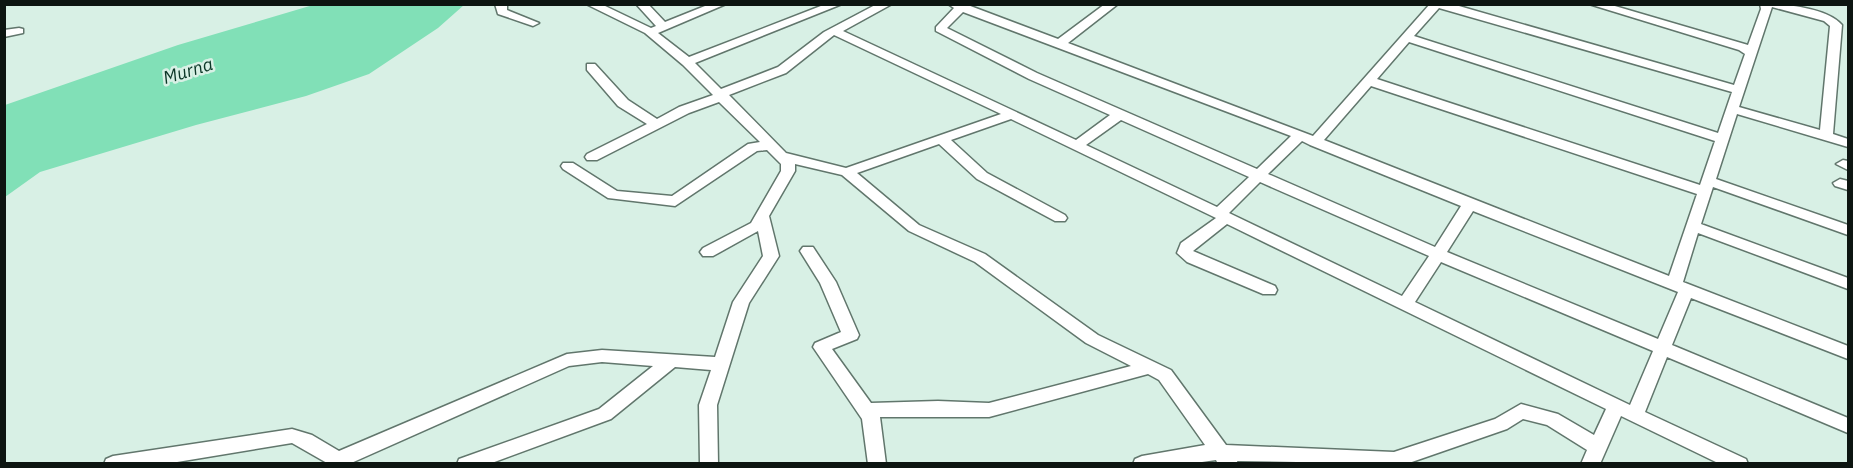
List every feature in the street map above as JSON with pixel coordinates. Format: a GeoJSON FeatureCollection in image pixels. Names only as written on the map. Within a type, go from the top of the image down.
{"type":"FeatureCollection","features":[{"type":"Feature","properties":{"kind":"street"},"geometry":{"type":"LineString","coordinates":[[501,4],[502,12],[533,24]]}},
{"type":"Feature","properties":{"kind":"street"},"geometry":{"type":"LineString","coordinates":[[591,4],[650,32],[687,62],[788,163],[788,171],[762,216],[750,230],[708,252]]}},
{"type":"Feature","properties":{"kind":"street"},"geometry":{"type":"LineString","coordinates":[[641,4],[663,26]]}},
{"type":"Feature","properties":{"kind":"street"},"geometry":{"type":"LineString","coordinates":[[650,32],[721,4]]}},
{"type":"Feature","properties":{"kind":"street"},"geometry":{"type":"LineString","coordinates":[[687,62],[837,4]]}},
{"type":"Feature","properties":{"kind":"street"},"geometry":{"type":"LineString","coordinates":[[592,157],[690,107],[782,70],[834,31],[887,4]]}},
{"type":"Feature","properties":{"kind":"street"},"geometry":{"type":"LineString","coordinates":[[1059,44],[1113,4]]}},
{"type":"Feature","properties":{"kind":"street"},"geometry":{"type":"LineString","coordinates":[[1315,142],[1437,4],[1739,90]]}},
{"type":"Feature","properties":{"kind":"street"},"geometry":{"type":"LineString","coordinates":[[1594,4],[1743,47],[1751,53]]}},
{"type":"Feature","properties":{"kind":"street"},"geometry":{"type":"LineString","coordinates":[[1635,415],[1663,348],[1694,226],[1767,9],[1765,4]]}},
{"type":"Feature","properties":{"kind":"street"},"geometry":{"type":"LineString","coordinates":[[1772,4],[1848,22]]}},
{"type":"Feature","properties":{"kind":"street"},"geometry":{"type":"LineString","coordinates":[[1848,352],[1470,204],[1233,108],[957,6],[940,30],[1033,76],[1260,174],[1437,254],[1848,426]]}},
{"type":"Feature","properties":{"kind":"street"},"geometry":{"type":"LineString","coordinates":[[1826,137],[1836,25],[1828,19]]}},
{"type":"Feature","properties":{"kind":"street"},"geometry":{"type":"LineString","coordinates":[[4,34],[19,31]]}},
{"type":"Feature","properties":{"kind":"street"},"geometry":{"type":"LineString","coordinates":[[834,31],[1014,114],[1405,305],[1739,464]]}},
{"type":"Feature","properties":{"kind":"street"},"geometry":{"type":"LineString","coordinates":[[1407,38],[1723,139]]}},
{"type":"Feature","properties":{"kind":"street"},"geometry":{"type":"LineString","coordinates":[[591,67],[623,103],[656,124]]}},
{"type":"Feature","properties":{"kind":"street"},"geometry":{"type":"LineString","coordinates":[[1369,81],[1848,230]]}},
{"type":"Feature","properties":{"kind":"street"},"geometry":{"type":"LineString","coordinates":[[1733,109],[1848,143]]}},
{"type":"Feature","properties":{"kind":"street"},"geometry":{"type":"LineString","coordinates":[[847,172],[1014,114]]}},
{"type":"Feature","properties":{"kind":"street"},"geometry":{"type":"LineString","coordinates":[[1077,145],[1120,114]]}},
{"type":"Feature","properties":{"kind":"street"},"geometry":{"type":"LineString","coordinates":[[1269,290],[1192,258],[1185,253],[1186,247],[1222,216],[1300,135]]}},
{"type":"Feature","properties":{"kind":"street"},"geometry":{"type":"LineString","coordinates":[[940,138],[977,173],[1060,218]]}},
{"type":"Feature","properties":{"kind":"street"},"geometry":{"type":"LineString","coordinates":[[568,166],[613,195],[675,201],[753,147],[776,151],[847,172],[914,228],[980,258],[1092,339],[1151,367],[1172,381],[1226,458]]}},
{"type":"Feature","properties":{"kind":"street"},"geometry":{"type":"LineString","coordinates":[[1405,305],[1470,204]]}},
{"type":"Feature","properties":{"kind":"street"},"geometry":{"type":"LineString","coordinates":[[709,464],[707,413],[721,364],[741,302],[769,261],[770,250],[762,216]]}},
{"type":"Feature","properties":{"kind":"street"},"geometry":{"type":"LineString","coordinates":[[1694,226],[1848,284]]}},
{"type":"Feature","properties":{"kind":"street"},"geometry":{"type":"LineString","coordinates":[[808,251],[828,282],[851,335],[821,347],[867,410],[874,428],[877,464]]}},
{"type":"Feature","properties":{"kind":"street"},"geometry":{"type":"LineString","coordinates":[[112,464],[292,436],[300,437],[333,459],[340,459],[567,360],[602,356],[721,364]]}},
{"type":"Feature","properties":{"kind":"street"},"geometry":{"type":"LineString","coordinates":[[466,464],[605,414],[671,361]]}},
{"type":"Feature","properties":{"kind":"street"},"geometry":{"type":"LineString","coordinates":[[867,410],[938,408],[989,410],[1151,367]]}},
{"type":"Feature","properties":{"kind":"street"},"geometry":{"type":"LineString","coordinates":[[1142,464],[1201,453],[1226,458],[1394,460],[1501,424],[1521,411],[1552,419],[1594,455],[1616,406]]}},
{"type":"Feature","properties":{"kind":"water","name":"Murna"},"geometry":{"type":"Polygon","coordinates":[[[313,5],[464,5],[438,28],[369,74],[306,96],[196,125],[40,172],[5,197],[5,105],[178,45],[313,5]]]}}]}
